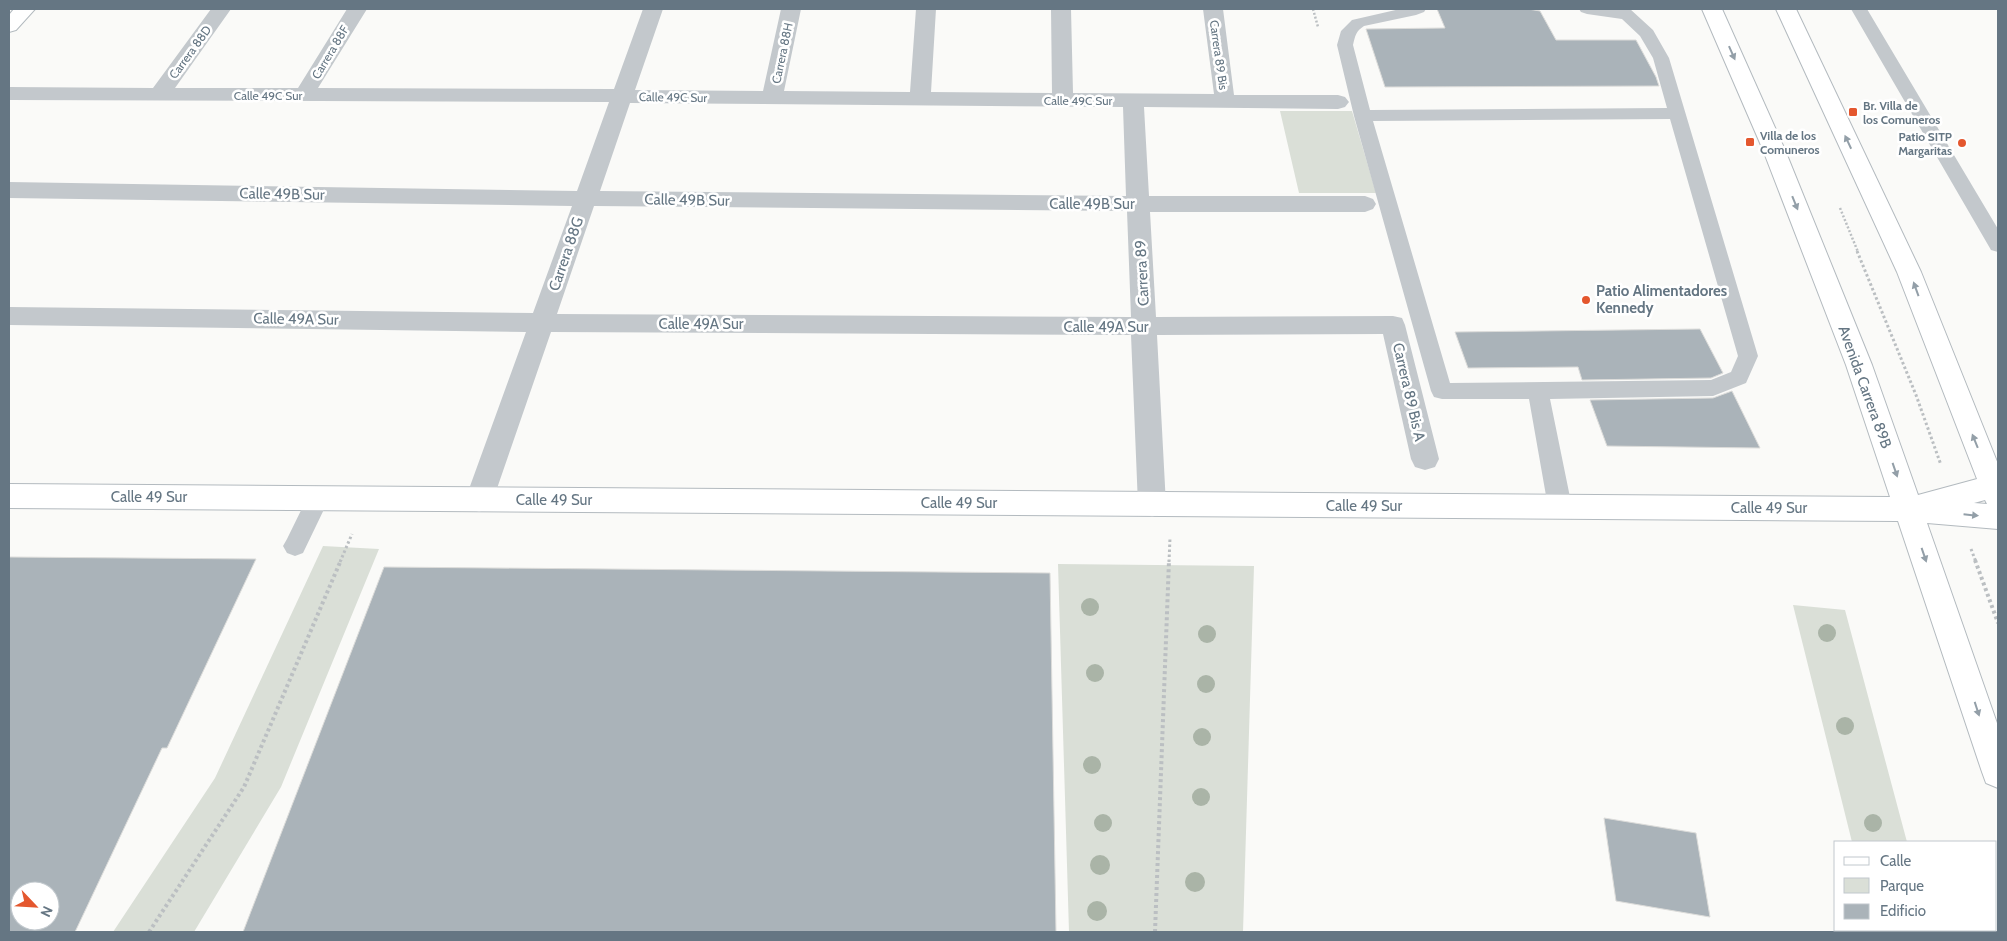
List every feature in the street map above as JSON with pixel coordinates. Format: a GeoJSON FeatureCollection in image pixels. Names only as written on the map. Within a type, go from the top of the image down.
{"type":"FeatureCollection","features":[{"type":"Feature","properties":{"kind":"street"},"geometry":{"type":"LineString","coordinates":[[9,26],[25,9]]}},
{"type":"Feature","properties":{"kind":"street","name":"Carrera 88D"},"geometry":{"type":"LineString","coordinates":[[159,94],[221,9]]}},
{"type":"Feature","properties":{"kind":"street","name":"Carrera 88F"},"geometry":{"type":"LineString","coordinates":[[304,95],[357,9]]}},
{"type":"Feature","properties":{"kind":"street","name":"Carrera 88G"},"geometry":{"type":"LineString","coordinates":[[479,500],[653,9]]}},
{"type":"Feature","properties":{"kind":"street","name":"Carrera 88H"},"geometry":{"type":"LineString","coordinates":[[772,98],[792,9]]}},
{"type":"Feature","properties":{"kind":"street"},"geometry":{"type":"LineString","coordinates":[[920,99],[926,9]]}},
{"type":"Feature","properties":{"kind":"street"},"geometry":{"type":"LineString","coordinates":[[1061,9],[1063,100]]}},
{"type":"Feature","properties":{"kind":"street","name":"Carrera 89 Bis"},"geometry":{"type":"LineString","coordinates":[[1213,9],[1226,102]]}},
{"type":"Feature","properties":{"kind":"street","name":"Avenida Carrera 89B"},"geometry":{"type":"LineString","coordinates":[[1712,9],[1774,150],[1859,365],[1998,772]]}},
{"type":"Feature","properties":{"kind":"street"},"geometry":{"type":"LineString","coordinates":[[1786,9],[1909,272],[1997,490]]}},
{"type":"Feature","properties":{"kind":"street","name":"Calle 49C Sur"},"geometry":{"type":"LineString","coordinates":[[9,94],[622,96],[1338,102]]}},
{"type":"Feature","properties":{"kind":"street","name":"Carrera 89"},"geometry":{"type":"LineString","coordinates":[[1133,101],[1144,327],[1162,505]]}},
{"type":"Feature","properties":{"kind":"street","name":"Calle 49B Sur"},"geometry":{"type":"LineString","coordinates":[[9,190],[585,199],[1365,204]]}},
{"type":"Feature","properties":{"kind":"street","name":"Calle 49A Sur"},"geometry":{"type":"LineString","coordinates":[[9,316],[542,323],[1144,327],[1393,325]]}},
{"type":"Feature","properties":{"kind":"street","name":"Carrera 89 Bis A"},"geometry":{"type":"LineString","coordinates":[[1393,325],[1425,459]]}},
{"type":"Feature","properties":{"kind":"street","name":"Calle 49 Sur"},"geometry":{"type":"LineString","coordinates":[[1908,509],[1997,490]]}},
{"type":"Feature","properties":{"kind":"street","name":"Calle 49 Sur"},"geometry":{"type":"LineString","coordinates":[[9,496],[1908,509],[1998,517]]}},
{"type":"Feature","properties":{"kind":"lane"},"geometry":{"type":"LineString","coordinates":[[1418,9],[1366,20],[1353,26],[1347,36],[1345,45],[1363,116],[1442,391],[1713,388],[1740,377],[1748,356],[1661,58],[1647,33],[1625,12],[1587,9]]}},
{"type":"Feature","properties":{"kind":"lane"},"geometry":{"type":"LineString","coordinates":[[1859,9],[1998,245]]}},
{"type":"Feature","properties":{"kind":"lane"},"geometry":{"type":"LineString","coordinates":[[1363,116],[1676,114]]}},
{"type":"Feature","properties":{"kind":"lane"},"geometry":{"type":"LineString","coordinates":[[1538,391],[1560,507]]}},
{"type":"Feature","properties":{"kind":"lane"},"geometry":{"type":"LineString","coordinates":[[295,546],[318,499]]}},
{"type":"Feature","properties":{"kind":"path"},"geometry":{"type":"LineString","coordinates":[[1838,204],[1916,395]]}},
{"type":"Feature","properties":{"kind":"path"},"geometry":{"type":"LineString","coordinates":[[149,932],[244,787],[367,499]]}},
{"type":"Feature","properties":{"kind":"path"},"geometry":{"type":"LineString","coordinates":[[1154,932],[1162,505]]}},
{"type":"Feature","properties":{"kind":"path"},"geometry":{"type":"LineString","coordinates":[[1995,615],[1998,623]]}},
{"type":"Feature","properties":{"kind":"green space"},"geometry":{"type":"Polygon","coordinates":[[[1280,111],[1352,111],[1376,193],[1299,193],[1280,111]]]}},
{"type":"Feature","properties":{"kind":"green space"},"geometry":{"type":"Polygon","coordinates":[[[323,546],[379,549],[281,787],[194,932],[113,932],[215,778],[323,546]]]}},
{"type":"Feature","properties":{"kind":"green space"},"geometry":{"type":"Polygon","coordinates":[[[1058,564],[1254,566],[1243,932],[1069,932],[1058,564]]]}},
{"type":"Feature","properties":{"kind":"green space"},"geometry":{"type":"Polygon","coordinates":[[[1793,605],[1845,610],[1907,841],[1852,841],[1793,605]]]}},
{"type":"Feature","properties":{"kind":"building"},"geometry":{"type":"Polygon","coordinates":[[[1437,9],[1528,9],[1540,11],[1556,40],[1636,40],[1659,86],[1385,87],[1366,29],[1445,28],[1437,9]]]}},
{"type":"Feature","properties":{"kind":"building"},"geometry":{"type":"Polygon","coordinates":[[[1700,329],[1723,373],[1711,378],[1582,380],[1578,367],[1468,368],[1455,332],[1700,329]]]}},
{"type":"Feature","properties":{"kind":"building"},"geometry":{"type":"Polygon","coordinates":[[[1732,391],[1760,448],[1607,446],[1590,400],[1713,398],[1732,391]]]}},
{"type":"Feature","properties":{"kind":"building"},"geometry":{"type":"Polygon","coordinates":[[[9,557],[256,559],[167,748],[162,748],[75,932],[9,932],[9,557]]]}},
{"type":"Feature","properties":{"kind":"building"},"geometry":{"type":"Polygon","coordinates":[[[384,567],[1050,573],[1056,932],[243,932],[384,567]]]}},
{"type":"Feature","properties":{"kind":"building"},"geometry":{"type":"Polygon","coordinates":[[[1604,818],[1696,833],[1710,917],[1616,901],[1604,818]]]}},
{"type":"Feature","properties":{"kind":"place","name":"Br. Villa de los Comuneros"},"geometry":{"type":"Point","coordinates":[1853,112]}},
{"type":"Feature","properties":{"kind":"place","name":"Villa de los Comuneros"},"geometry":{"type":"Point","coordinates":[1750,142]}},
{"type":"Feature","properties":{"kind":"place","name":"Patio SITP Margaritas"},"geometry":{"type":"Point","coordinates":[1962,143]}},
{"type":"Feature","properties":{"kind":"place","name":"Patio Alimentadores Kennedy"},"geometry":{"type":"Point","coordinates":[1586,300]}}]}
